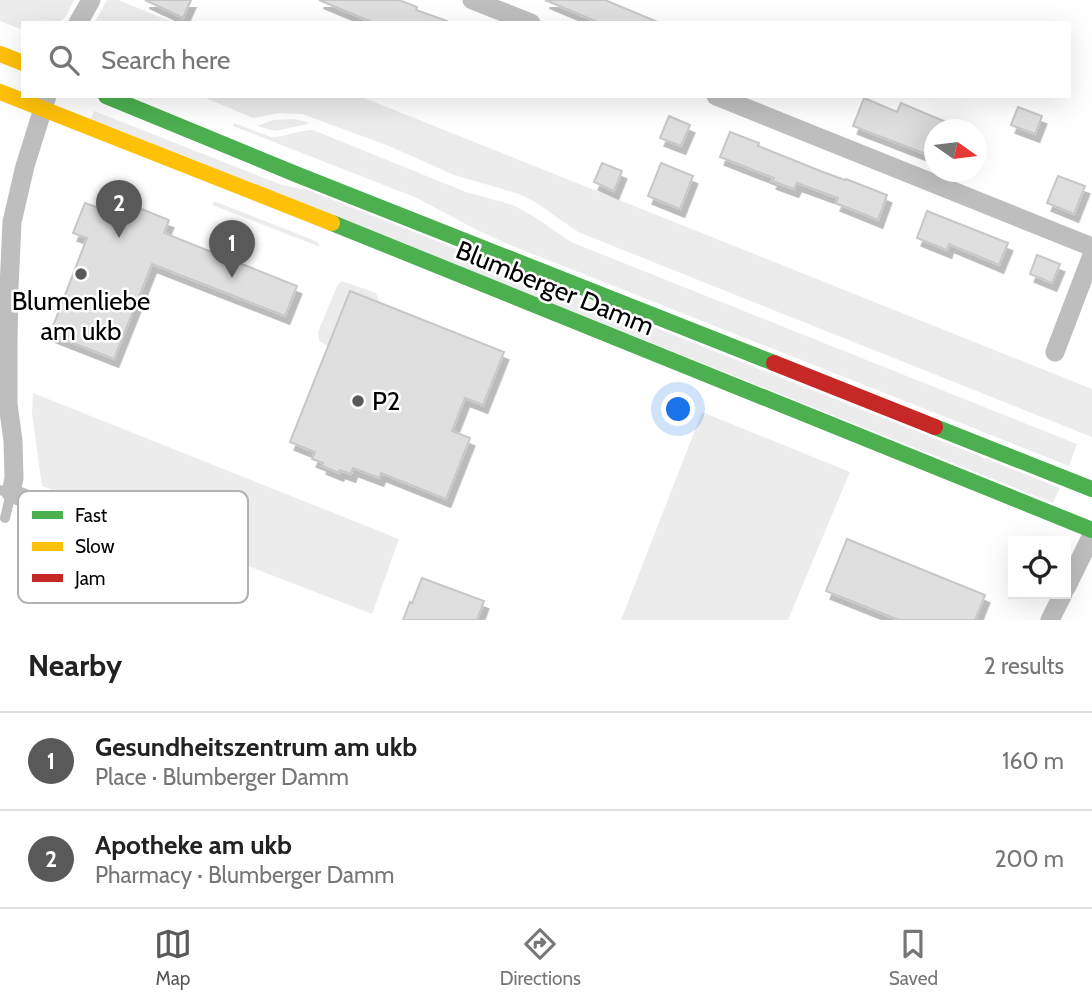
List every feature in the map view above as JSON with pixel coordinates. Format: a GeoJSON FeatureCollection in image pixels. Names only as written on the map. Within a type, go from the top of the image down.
{"type":"FeatureCollection","features":[{"type":"Feature","properties":{"kind":"main road"},"geometry":{"type":"LineString","coordinates":[[0,54],[21,63]]}},
{"type":"Feature","properties":{"kind":"main road","name":"Blumberger Damm"},"geometry":{"type":"LineString","coordinates":[[0,93],[21,98]]}},
{"type":"Feature","properties":{"kind":"main road","name":"Blumberger Damm"},"geometry":{"type":"LineString","coordinates":[[22,98],[45,103],[341,227],[1092,532]]}},
{"type":"Feature","properties":{"kind":"main road","name":"Blumberger Damm"},"geometry":{"type":"LineString","coordinates":[[111,98],[310,180],[1092,489]]}},
{"type":"Feature","properties":{"kind":"street"},"geometry":{"type":"LineString","coordinates":[[79,21],[90,0]]}},
{"type":"Feature","properties":{"kind":"street"},"geometry":{"type":"LineString","coordinates":[[472,0],[526,21]]}},
{"type":"Feature","properties":{"kind":"street"},"geometry":{"type":"LineString","coordinates":[[721,98],[1092,247]]}},
{"type":"Feature","properties":{"kind":"street"},"geometry":{"type":"LineString","coordinates":[[6,492],[14,478],[8,404],[12,222],[25,166],[45,103]]}},
{"type":"Feature","properties":{"kind":"street"},"geometry":{"type":"LineString","coordinates":[[1055,352],[1092,255]]}},
{"type":"Feature","properties":{"kind":"street"},"geometry":{"type":"LineString","coordinates":[[1071,577],[1092,532]]}},
{"type":"Feature","properties":{"kind":"street"},"geometry":{"type":"LineString","coordinates":[[1050,620],[1060,599]]}},
{"type":"Feature","properties":{"kind":"lane"},"geometry":{"type":"LineString","coordinates":[[5,518],[6,492]]}},
{"type":"Feature","properties":{"kind":"shaded area"},"geometry":{"type":"Polygon","coordinates":[[[0,0],[74,0],[61,21],[21,21],[21,29],[0,21],[0,0]]]}},
{"type":"Feature","properties":{"kind":"shaded area"},"geometry":{"type":"Polygon","coordinates":[[[107,0],[118,0],[170,21],[95,21],[107,0]]]}},
{"type":"Feature","properties":{"kind":"shaded area"},"geometry":{"type":"Polygon","coordinates":[[[206,98],[364,98],[1092,389],[1092,437],[578,232],[519,194],[454,175],[389,146],[302,114],[280,113],[253,118],[206,98]]]}},
{"type":"Feature","properties":{"kind":"shaded area"},"geometry":{"type":"Polygon","coordinates":[[[94,111],[282,185],[308,190],[1060,488],[1053,503],[91,119],[94,111]]]}},
{"type":"Feature","properties":{"kind":"shaded area"},"geometry":{"type":"Polygon","coordinates":[[[294,119],[308,124],[275,131],[257,126],[274,120],[294,119]]]}},
{"type":"Feature","properties":{"kind":"shaded area"},"geometry":{"type":"Polygon","coordinates":[[[234,123],[271,137],[313,130],[466,192],[513,205],[571,242],[1077,444],[1069,466],[505,243],[417,198],[233,126],[234,123]]]}},
{"type":"Feature","properties":{"kind":"shaded area"},"geometry":{"type":"Polygon","coordinates":[[[214,201],[318,242],[320,247],[212,205],[214,201]]]}},
{"type":"Feature","properties":{"kind":"shaded area"},"geometry":{"type":"Polygon","coordinates":[[[341,282],[376,293],[380,303],[350,291],[328,346],[319,341],[318,332],[341,282]]]}},
{"type":"Feature","properties":{"kind":"shaded area"},"geometry":{"type":"Polygon","coordinates":[[[33,393],[399,539],[372,614],[248,566],[248,491],[55,491],[42,486],[32,414],[33,393]]]}},
{"type":"Feature","properties":{"kind":"shaded area"},"geometry":{"type":"Polygon","coordinates":[[[702,412],[850,472],[788,620],[621,620],[702,412]]]}},
{"type":"Feature","properties":{"kind":"building"},"geometry":{"type":"Polygon","coordinates":[[[145,0],[191,0],[183,18],[145,0]]]}},
{"type":"Feature","properties":{"kind":"building"},"geometry":{"type":"Polygon","coordinates":[[[319,0],[399,0],[417,7],[416,10],[447,21],[369,21],[319,0]]]}},
{"type":"Feature","properties":{"kind":"building"},"geometry":{"type":"Polygon","coordinates":[[[545,0],[605,0],[655,21],[595,21],[545,0]]]}},
{"type":"Feature","properties":{"kind":"building"},"geometry":{"type":"Polygon","coordinates":[[[864,98],[897,112],[901,103],[939,119],[924,119],[924,153],[853,126],[864,98]]]}},
{"type":"Feature","properties":{"kind":"building"},"geometry":{"type":"Polygon","coordinates":[[[1018,107],[1042,116],[1035,134],[1011,125],[1018,107]]]}},
{"type":"Feature","properties":{"kind":"building"},"geometry":{"type":"Polygon","coordinates":[[[669,116],[690,125],[681,146],[660,138],[669,116]]]}},
{"type":"Feature","properties":{"kind":"building"},"geometry":{"type":"Polygon","coordinates":[[[730,132],[759,143],[758,146],[887,195],[878,220],[836,203],[838,198],[797,183],[794,189],[772,181],[774,178],[720,157],[730,132]]]}},
{"type":"Feature","properties":{"kind":"building"},"geometry":{"type":"Polygon","coordinates":[[[602,163],[622,171],[614,191],[594,182],[602,163]]]}},
{"type":"Feature","properties":{"kind":"building"},"geometry":{"type":"Polygon","coordinates":[[[661,163],[693,176],[680,209],[648,196],[661,163]]]}},
{"type":"Feature","properties":{"kind":"building"},"geometry":{"type":"Polygon","coordinates":[[[1058,176],[1085,186],[1074,214],[1047,203],[1058,176]]]}},
{"type":"Feature","properties":{"kind":"building"},"geometry":{"type":"Polygon","coordinates":[[[104,194],[169,220],[164,233],[297,286],[285,316],[152,264],[114,359],[50,334],[87,238],[73,233],[85,203],[99,208],[104,194]]]}},
{"type":"Feature","properties":{"kind":"building"},"geometry":{"type":"Polygon","coordinates":[[[927,211],[1008,243],[999,265],[949,244],[947,250],[917,238],[927,211]]]}},
{"type":"Feature","properties":{"kind":"building"},"geometry":{"type":"Polygon","coordinates":[[[1037,255],[1060,264],[1052,283],[1030,274],[1037,255]]]}},
{"type":"Feature","properties":{"kind":"building","name":"P2"},"geometry":{"type":"Polygon","coordinates":[[[350,291],[504,352],[483,405],[465,398],[452,431],[470,438],[446,499],[381,473],[379,478],[353,468],[351,474],[340,470],[339,473],[312,459],[315,452],[290,442],[350,291]]]}},
{"type":"Feature","properties":{"kind":"building"},"geometry":{"type":"Polygon","coordinates":[[[847,539],[985,595],[975,620],[899,620],[826,591],[847,539]]]}},
{"type":"Feature","properties":{"kind":"building"},"geometry":{"type":"Polygon","coordinates":[[[422,578],[484,601],[477,620],[403,620],[422,578]]]}},
{"type":"Feature","properties":{"kind":"traffic: fast"},"geometry":{"type":"LineString","coordinates":[[111,98],[774,363]]}},
{"type":"Feature","properties":{"kind":"traffic: fast"},"geometry":{"type":"LineString","coordinates":[[332,223],[1092,530]]}},
{"type":"Feature","properties":{"kind":"traffic: fast"},"geometry":{"type":"LineString","coordinates":[[935,427],[1092,489]]}},
{"type":"Feature","properties":{"kind":"traffic: slow"},"geometry":{"type":"LineString","coordinates":[[0,54],[21,62]]}},
{"type":"Feature","properties":{"kind":"traffic: slow"},"geometry":{"type":"LineString","coordinates":[[0,92],[332,223]]}},
{"type":"Feature","properties":{"kind":"traffic: jam"},"geometry":{"type":"LineString","coordinates":[[774,363],[935,427]]}},
{"type":"Feature","properties":{"kind":"place","name":"Apotheke am ukb"},"geometry":{"type":"Point","coordinates":[119,238]}},
{"type":"Feature","properties":{"kind":"place","name":"Blumenliebe am ukb"},"geometry":{"type":"Point","coordinates":[81,274]}},
{"type":"Feature","properties":{"kind":"place","name":"Gesundheitszentrum am ukb"},"geometry":{"type":"Point","coordinates":[232,278]}},
{"type":"Feature","properties":{"kind":"place","name":"P2"},"geometry":{"type":"Point","coordinates":[358,401]}}]}
